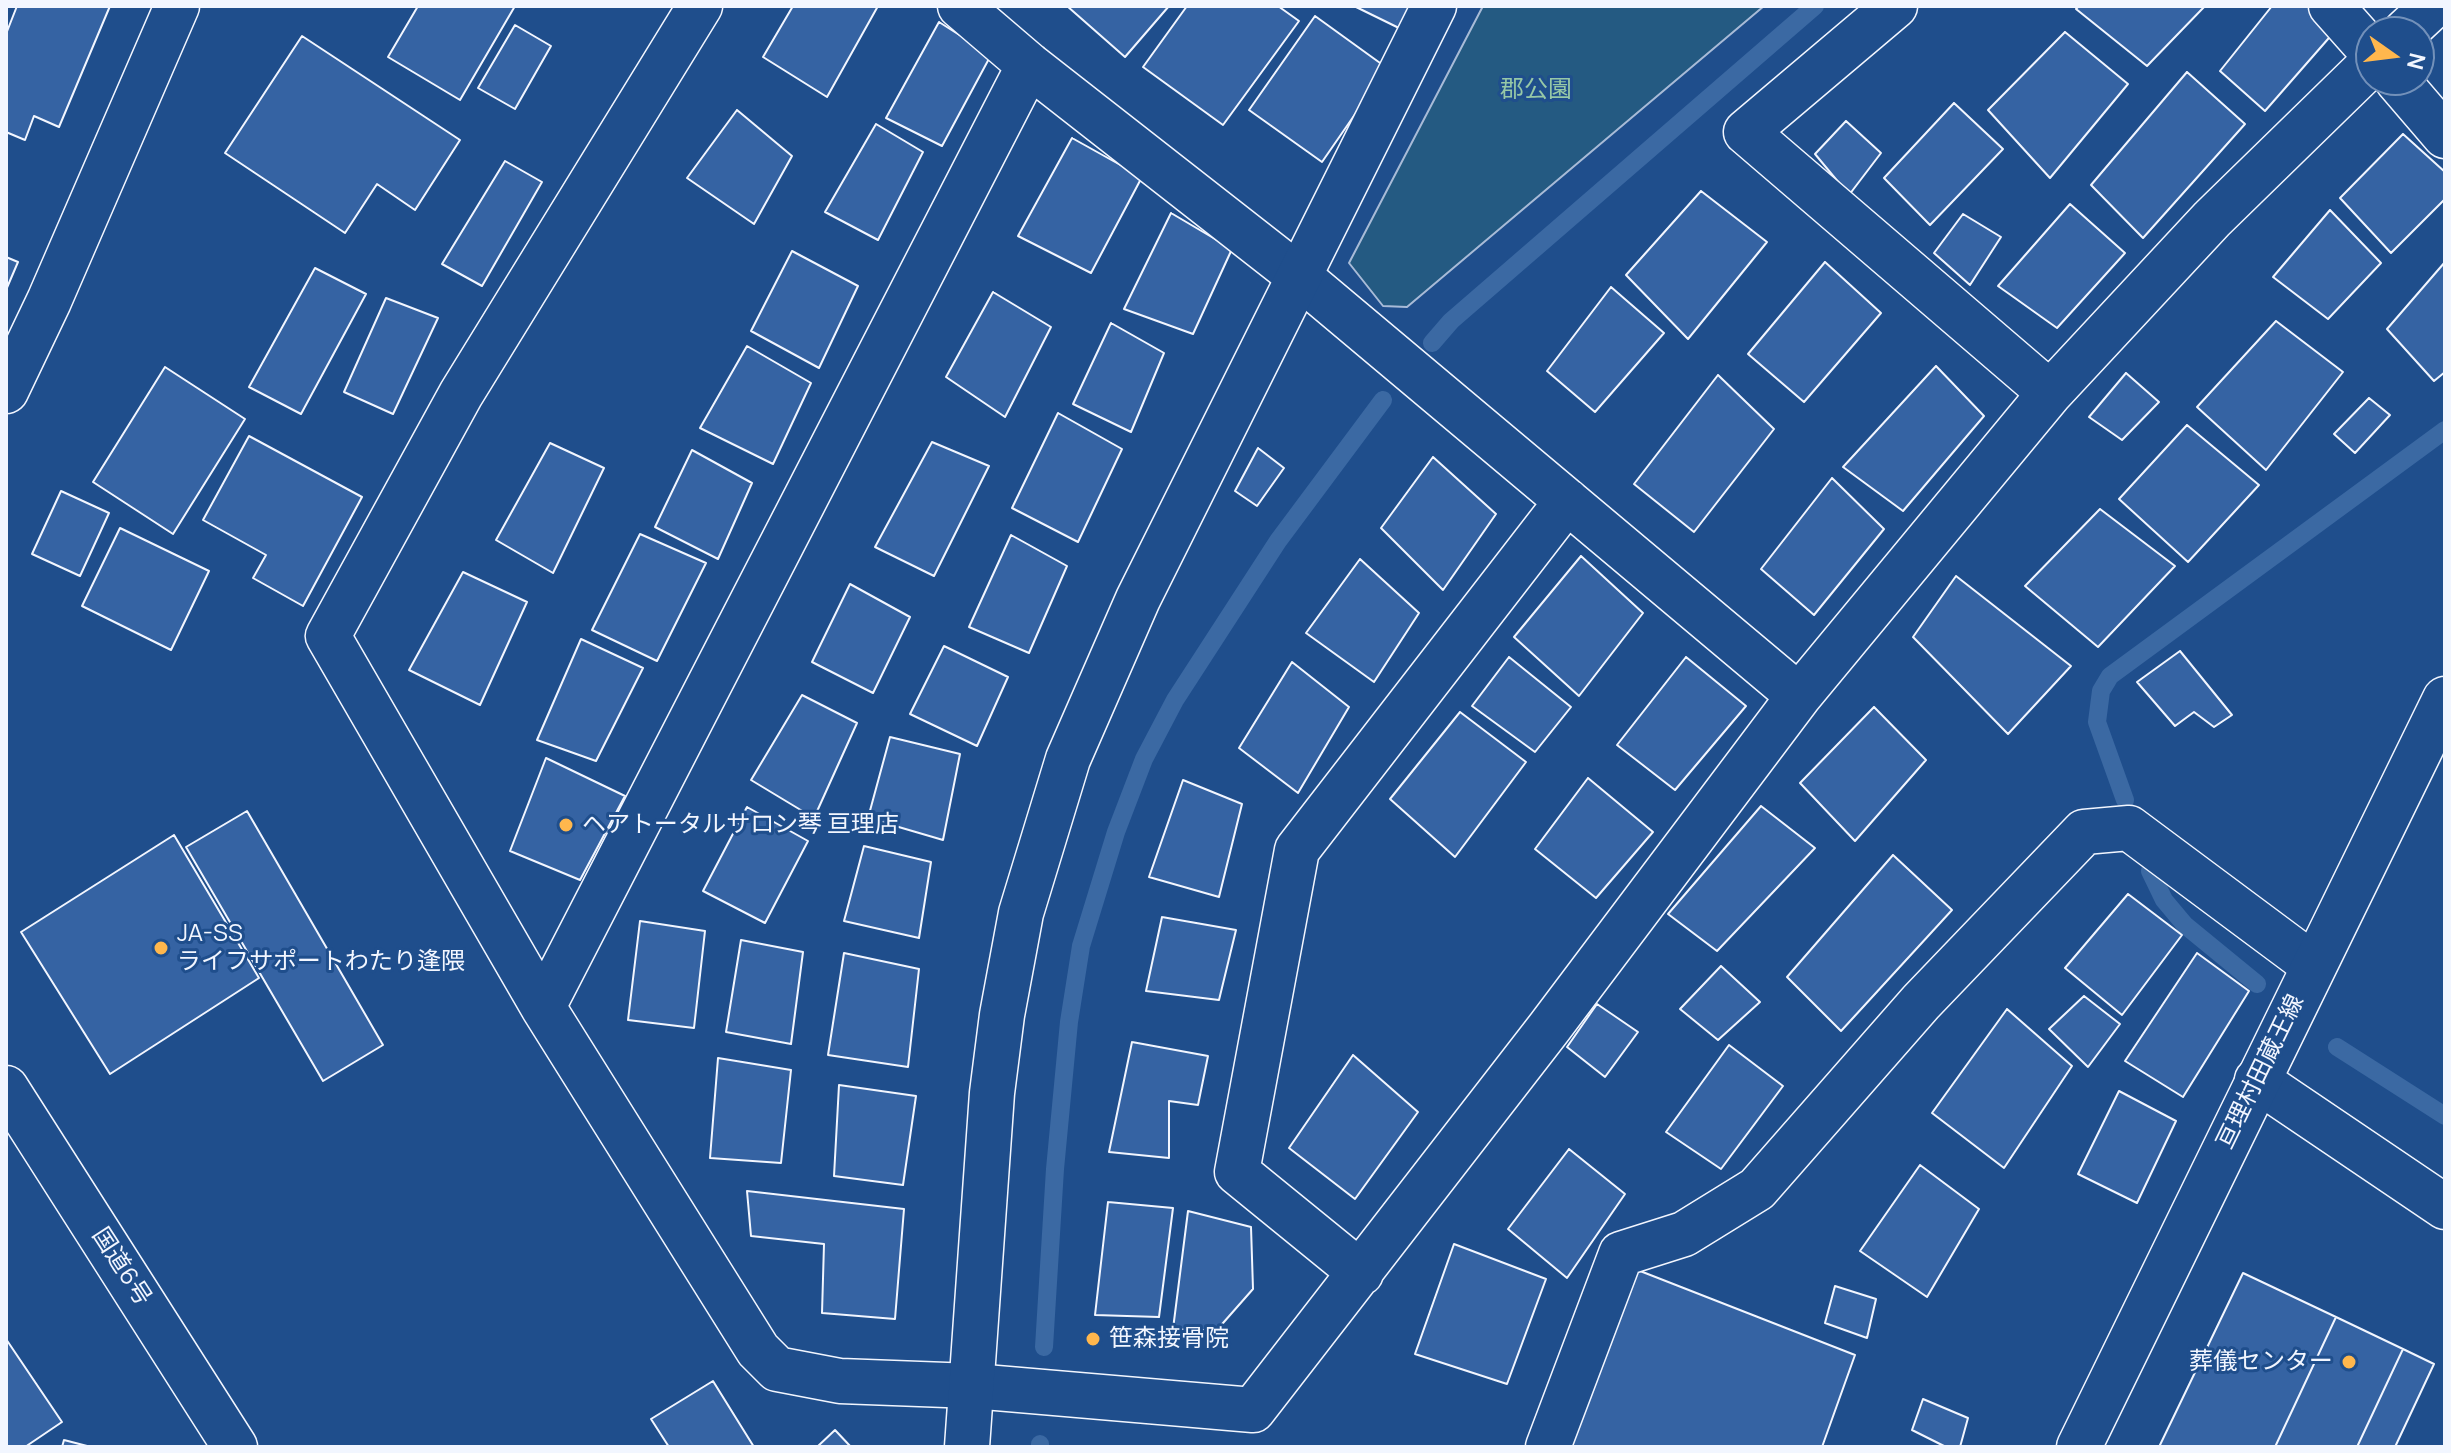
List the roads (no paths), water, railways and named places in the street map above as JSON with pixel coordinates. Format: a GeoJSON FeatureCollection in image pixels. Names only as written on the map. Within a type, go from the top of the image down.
{"type":"FeatureCollection","features":[{"type":"Feature","properties":{"kind":"main road"},"geometry":{"type":"LineString","coordinates":[[6,391],[49,301],[177,6]]}},
{"type":"Feature","properties":{"kind":"main road"},"geometry":{"type":"LineString","coordinates":[[700,6],[461,394],[328,636],[543,1007],[758,1350],[777,1369],[840,1381],[973,1386],[1253,1410],[1361,1273],[1799,696],[2050,393],[2212,219],[2355,80]]}},
{"type":"Feature","properties":{"kind":"main road"},"geometry":{"type":"LineString","coordinates":[[960,6],[1029,65],[1300,277],[1799,696]]}},
{"type":"Feature","properties":{"kind":"main road"},"geometry":{"type":"LineString","coordinates":[[967,1447],[992,1093],[1021,913],[1068,759],[1138,599],[1434,6]]}},
{"type":"Feature","properties":{"kind":"main road"},"geometry":{"type":"LineString","coordinates":[[1895,6],[1746,132],[2050,393]]}},
{"type":"Feature","properties":{"kind":"main road"},"geometry":{"type":"LineString","coordinates":[[2331,6],[2355,33]]}},
{"type":"Feature","properties":{"kind":"main road"},"geometry":{"type":"LineString","coordinates":[[543,1007],[1029,65]]}},
{"type":"Feature","properties":{"kind":"main road"},"geometry":{"type":"LineString","coordinates":[[2411,96],[2445,136]]}},
{"type":"Feature","properties":{"kind":"main road"},"geometry":{"type":"LineString","coordinates":[[1361,1273],[1237,1172],[1297,850],[1567,501]]}},
{"type":"Feature","properties":{"kind":"main road","name":"亘理村田蔵王線"},"geometry":{"type":"LineString","coordinates":[[2079,1447],[2445,699]]}},
{"type":"Feature","properties":{"kind":"main road"},"geometry":{"type":"LineString","coordinates":[[1548,1447],[1621,1254],[1684,1234],[1757,1189],[1921,1002],[2084,832],[2129,828],[2313,965]]}},
{"type":"Feature","properties":{"kind":"main road"},"geometry":{"type":"LineString","coordinates":[[2257,1080],[2445,1207]]}},
{"type":"Feature","properties":{"kind":"main road","name":"国道6号"},"geometry":{"type":"LineString","coordinates":[[6,1088],[235,1447]]}},
{"type":"Feature","properties":{"kind":"waterway"},"geometry":{"type":"LineString","coordinates":[[1432,343],[1451,321],[1815,6]]}},
{"type":"Feature","properties":{"kind":"waterway"},"geometry":{"type":"LineString","coordinates":[[1044,1347],[1055,1169],[1069,1022],[1081,946],[1116,832],[1144,759],[1175,700],[1278,541],[1383,400]]}},
{"type":"Feature","properties":{"kind":"waterway"},"geometry":{"type":"LineString","coordinates":[[2125,800],[2097,722],[2101,691],[2110,676],[2445,430]]}},
{"type":"Feature","properties":{"kind":"waterway"},"geometry":{"type":"LineString","coordinates":[[2150,871],[2164,900],[2185,925],[2257,984]]}},
{"type":"Feature","properties":{"kind":"waterway"},"geometry":{"type":"LineString","coordinates":[[2337,1047],[2445,1116]]}},
{"type":"Feature","properties":{"kind":"place","name":"ヘアトータルサロン琴 亘理店"},"geometry":{"type":"Point","coordinates":[566,825]}},
{"type":"Feature","properties":{"kind":"place","name":"JA-SS ライフサポートわたり逢隈"},"geometry":{"type":"Point","coordinates":[161,948]}},
{"type":"Feature","properties":{"kind":"place","name":"笹森接骨院"},"geometry":{"type":"Point","coordinates":[1093,1339]}},
{"type":"Feature","properties":{"kind":"place","name":"葬儀センター"},"geometry":{"type":"Point","coordinates":[2349,1362]}},
{"type":"Feature","properties":{"kind":"park label","name":"郡公園"},"geometry":{"type":"Point","coordinates":[1536,90]}}]}
